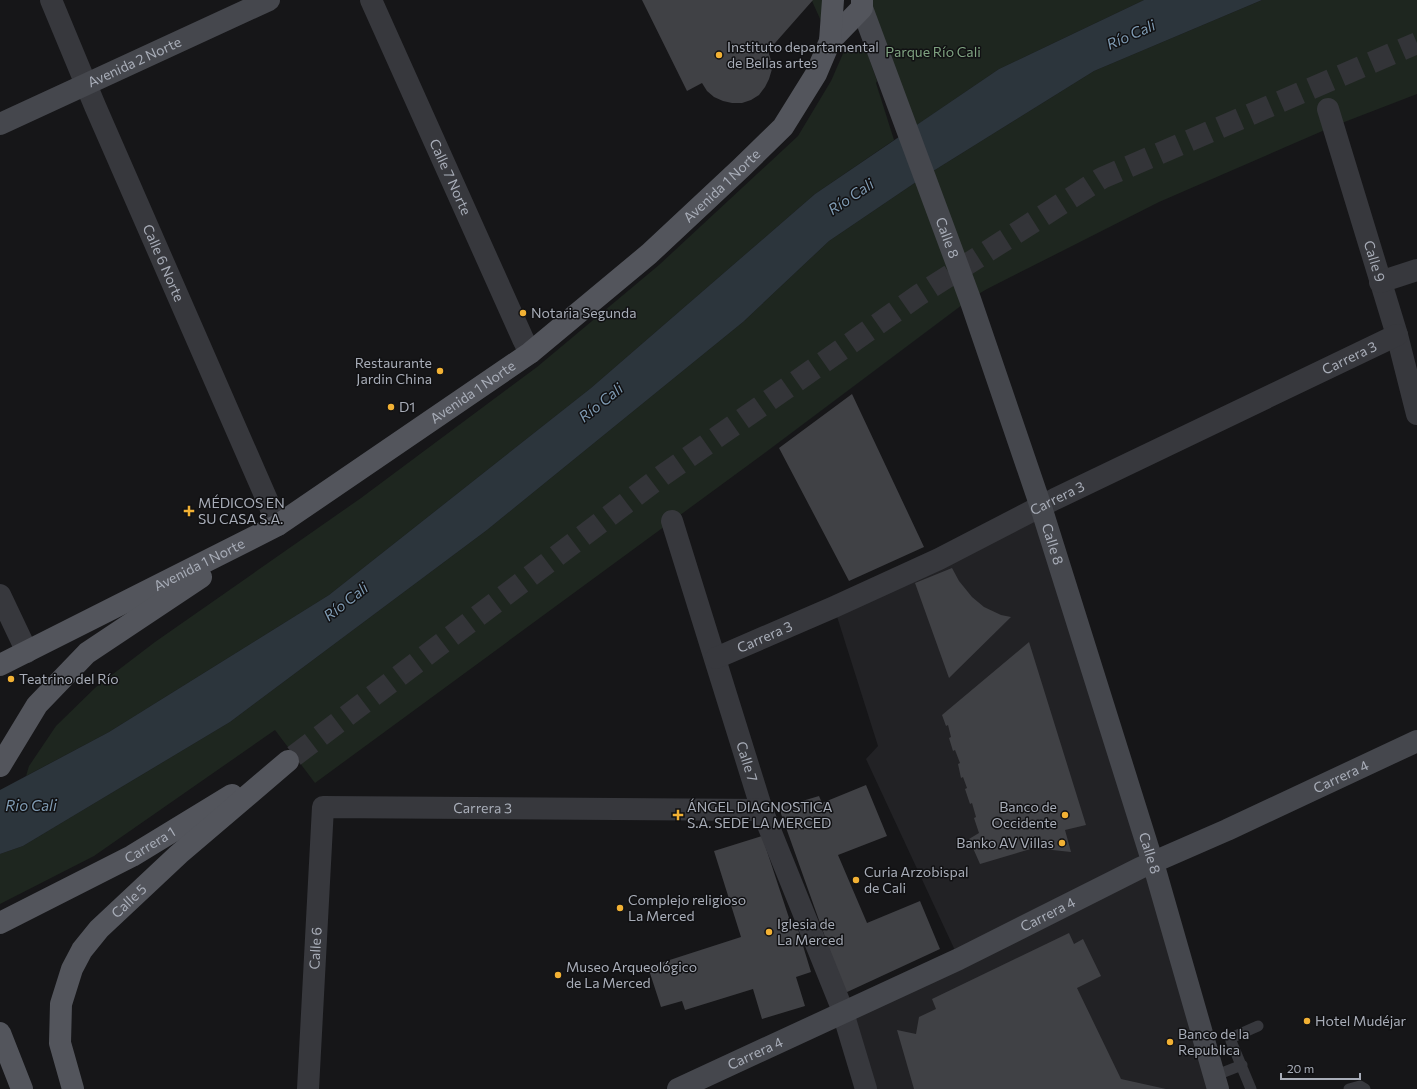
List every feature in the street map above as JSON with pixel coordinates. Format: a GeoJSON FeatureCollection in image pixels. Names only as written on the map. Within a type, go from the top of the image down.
{"type":"FeatureCollection","features":[{"type":"Feature","properties":{"kind":"main road","name":"Avenida 1 Norte"},"geometry":{"type":"LineString","coordinates":[[0,665],[278,525],[530,353],[649,254],[741,168],[782,127],[816,74],[830,41],[833,0]]}},
{"type":"Feature","properties":{"kind":"main road"},"geometry":{"type":"LineString","coordinates":[[830,41],[862,4]]}},
{"type":"Feature","properties":{"kind":"main road"},"geometry":{"type":"LineString","coordinates":[[0,766],[38,705],[87,653],[278,525]]}},
{"type":"Feature","properties":{"kind":"main road","name":"Carrera 1"},"geometry":{"type":"LineString","coordinates":[[0,923],[132,856],[291,759]]}},
{"type":"Feature","properties":{"kind":"main road","name":"Calle 5"},"geometry":{"type":"LineString","coordinates":[[74,1089],[60,1043],[62,1004],[72,969],[82,950],[99,929],[174,860],[291,759]]}},
{"type":"Feature","properties":{"kind":"main road"},"geometry":{"type":"LineString","coordinates":[[0,1033],[22,1089]]}},
{"type":"Feature","properties":{"kind":"street","name":"Calle 6 Norte"},"geometry":{"type":"LineString","coordinates":[[51,0],[86,85],[278,525]]}},
{"type":"Feature","properties":{"kind":"street","name":"Avenida 2 Norte"},"geometry":{"type":"LineString","coordinates":[[0,124],[269,0]]}},
{"type":"Feature","properties":{"kind":"street","name":"Calle 7 Norte"},"geometry":{"type":"LineString","coordinates":[[371,0],[522,339],[530,353]]}},
{"type":"Feature","properties":{"kind":"street","name":"Calle 8"},"geometry":{"type":"LineString","coordinates":[[862,4],[887,77],[970,299],[1041,507],[1152,863],[1216,1082]]}},
{"type":"Feature","properties":{"kind":"street","name":"Calle 9"},"geometry":{"type":"LineString","coordinates":[[1328,109],[1396,335],[1417,414]]}},
{"type":"Feature","properties":{"kind":"street"},"geometry":{"type":"LineString","coordinates":[[1380,282],[1417,270]]}},
{"type":"Feature","properties":{"kind":"street","name":"Carrera 3"},"geometry":{"type":"LineString","coordinates":[[716,658],[834,607],[939,559],[1041,507],[1396,335]]}},
{"type":"Feature","properties":{"kind":"street","name":"Calle 7"},"geometry":{"type":"LineString","coordinates":[[672,521],[716,658],[762,810],[843,1013],[866,1089]]}},
{"type":"Feature","properties":{"kind":"street"},"geometry":{"type":"LineString","coordinates":[[0,595],[27,652]]}},
{"type":"Feature","properties":{"kind":"street","name":"Carrera 4"},"geometry":{"type":"LineString","coordinates":[[678,1089],[966,956],[1152,863],[1227,830],[1417,741]]}},
{"type":"Feature","properties":{"kind":"street","name":"Carrera 3"},"geometry":{"type":"LineString","coordinates":[[323,807],[762,810]]}},
{"type":"Feature","properties":{"kind":"street","name":"Calle 6"},"geometry":{"type":"LineString","coordinates":[[308,1089],[323,807]]}},
{"type":"Feature","properties":{"kind":"lane"},"geometry":{"type":"LineString","coordinates":[[1251,1089],[1231,1041],[1233,1037],[1258,1026]]}},
{"type":"Feature","properties":{"kind":"lane"},"geometry":{"type":"LineString","coordinates":[[1216,1082],[1242,1065]]}},
{"type":"Feature","properties":{"kind":"lane"},"geometry":{"type":"LineString","coordinates":[[1350,1089],[1360,1086],[1365,1089]]}},
{"type":"Feature","properties":{"kind":"shaded area"},"geometry":{"type":"Polygon","coordinates":[[[1041,507],[1218,1089],[866,1089],[843,1013],[959,959],[866,759],[878,746],[834,607],[1041,507]]]}},
{"type":"Feature","properties":{"kind":"green space"},"geometry":{"type":"Polygon","coordinates":[[[833,0],[830,41],[812,1],[833,0]]]}},
{"type":"Feature","properties":{"kind":"green space","name":"Parque Río Cali"},"geometry":{"type":"Polygon","coordinates":[[[862,0],[1144,0],[999,69],[908,131],[862,0]]]}},
{"type":"Feature","properties":{"kind":"green space"},"geometry":{"type":"Polygon","coordinates":[[[1262,0],[1417,0],[1417,94],[1334,126],[1159,202],[970,299],[766,452],[315,783],[275,730],[94,856],[0,904],[0,854],[23,846],[230,722],[487,530],[743,322],[829,241],[922,178],[1094,71],[1262,0]]]}},
{"type":"Feature","properties":{"kind":"green space"},"geometry":{"type":"Polygon","coordinates":[[[856,44],[862,45],[866,49],[894,140],[815,194],[591,388],[329,595],[109,732],[26,776],[29,766],[56,726],[96,687],[155,642],[361,498],[537,367],[659,265],[798,136],[831,81],[845,49],[856,44]]]}},
{"type":"Feature","properties":{"kind":"water","name":"Rio Cali"},"geometry":{"type":"Polygon","coordinates":[[[1144,0],[1262,0],[1094,71],[922,178],[829,241],[743,322],[487,530],[230,722],[23,846],[0,854],[0,790],[109,732],[329,595],[591,388],[815,194],[999,69],[1144,0]]]}},
{"type":"Feature","properties":{"kind":"building","name":"Instituto departamental de Bellas artes"},"geometry":{"type":"Polygon","coordinates":[[[642,0],[813,0],[768,51],[772,69],[765,87],[759,95],[742,103],[732,103],[714,97],[707,91],[702,83],[687,91],[642,0]]]}},
{"type":"Feature","properties":{"kind":"building"},"geometry":{"type":"Polygon","coordinates":[[[852,394],[924,547],[849,581],[779,448],[852,394]]]}},
{"type":"Feature","properties":{"kind":"building"},"geometry":{"type":"Polygon","coordinates":[[[952,568],[959,581],[972,597],[984,607],[1001,615],[1011,617],[949,678],[915,583],[952,568]]]}},
{"type":"Feature","properties":{"kind":"building"},"geometry":{"type":"Polygon","coordinates":[[[1029,642],[1086,825],[1065,830],[1071,852],[1034,848],[980,864],[969,839],[979,833],[974,818],[976,817],[972,803],[970,804],[965,789],[967,788],[963,777],[961,778],[958,764],[960,763],[955,750],[953,751],[949,738],[951,737],[948,725],[946,726],[942,715],[1029,642]]]}},
{"type":"Feature","properties":{"kind":"building"},"geometry":{"type":"Polygon","coordinates":[[[866,785],[887,836],[838,855],[867,923],[920,901],[940,949],[845,993],[779,808],[819,796],[822,803],[866,785]]]}},
{"type":"Feature","properties":{"kind":"building","name":"Iglesia de La Merced"},"geometry":{"type":"Polygon","coordinates":[[[762,836],[792,927],[797,926],[811,972],[796,977],[805,1006],[762,1019],[753,989],[685,1010],[682,1001],[661,1007],[648,967],[741,937],[714,851],[762,836]]]}},
{"type":"Feature","properties":{"kind":"building"},"geometry":{"type":"Polygon","coordinates":[[[1069,933],[1074,944],[1083,939],[1101,976],[1077,988],[1121,1079],[1166,1089],[914,1089],[897,1030],[916,1034],[919,1017],[936,1009],[932,999],[1069,933]]]}},
{"type":"Feature","properties":{"kind":"tunnel"},"geometry":{"type":"LineString","coordinates":[[294,756],[663,475],[919,295],[1102,178],[1417,43]]}},
{"type":"Feature","properties":{"kind":"place","name":"Instituto departamental de Bellas artes"},"geometry":{"type":"Point","coordinates":[719,55]}},
{"type":"Feature","properties":{"kind":"place","name":"Notaria Segunda"},"geometry":{"type":"Point","coordinates":[523,313]}},
{"type":"Feature","properties":{"kind":"place","name":"Restaurante Jardin China"},"geometry":{"type":"Point","coordinates":[440,371]}},
{"type":"Feature","properties":{"kind":"place","name":"D1"},"geometry":{"type":"Point","coordinates":[391,407]}},
{"type":"Feature","properties":{"kind":"place","name":"MÉDICOS EN SU CASA S.A."},"geometry":{"type":"Point","coordinates":[189,511]}},
{"type":"Feature","properties":{"kind":"place","name":"Teatrino del Río"},"geometry":{"type":"Point","coordinates":[11,679]}},
{"type":"Feature","properties":{"kind":"place","name":"ÁNGEL DIAGNOSTICA S.A. SEDE LA MERCED"},"geometry":{"type":"Point","coordinates":[678,815]}},
{"type":"Feature","properties":{"kind":"place","name":"Banco de Occidente"},"geometry":{"type":"Point","coordinates":[1065,815]}},
{"type":"Feature","properties":{"kind":"place","name":"Banko AV Villas"},"geometry":{"type":"Point","coordinates":[1062,843]}},
{"type":"Feature","properties":{"kind":"place","name":"Curia Arzobispal de Cali"},"geometry":{"type":"Point","coordinates":[856,880]}},
{"type":"Feature","properties":{"kind":"place","name":"Complejo religioso La Merced"},"geometry":{"type":"Point","coordinates":[620,908]}},
{"type":"Feature","properties":{"kind":"place","name":"Iglesia de La Merced"},"geometry":{"type":"Point","coordinates":[769,932]}},
{"type":"Feature","properties":{"kind":"place","name":"Museo Arqueológico de La Merced"},"geometry":{"type":"Point","coordinates":[558,975]}},
{"type":"Feature","properties":{"kind":"place","name":"Hotel Mudéjar"},"geometry":{"type":"Point","coordinates":[1307,1021]}},
{"type":"Feature","properties":{"kind":"place","name":"Banco de la Republica"},"geometry":{"type":"Point","coordinates":[1170,1042]}},
{"type":"Feature","properties":{"kind":"water label","name":"Río Cali"},"geometry":{"type":"Point","coordinates":[1131,35]}},
{"type":"Feature","properties":{"kind":"water label","name":"Río Cali"},"geometry":{"type":"Point","coordinates":[851,197]}},
{"type":"Feature","properties":{"kind":"water label","name":"Río Cali"},"geometry":{"type":"Point","coordinates":[601,403]}},
{"type":"Feature","properties":{"kind":"water label","name":"Río Cali"},"geometry":{"type":"Point","coordinates":[346,602]}}]}
